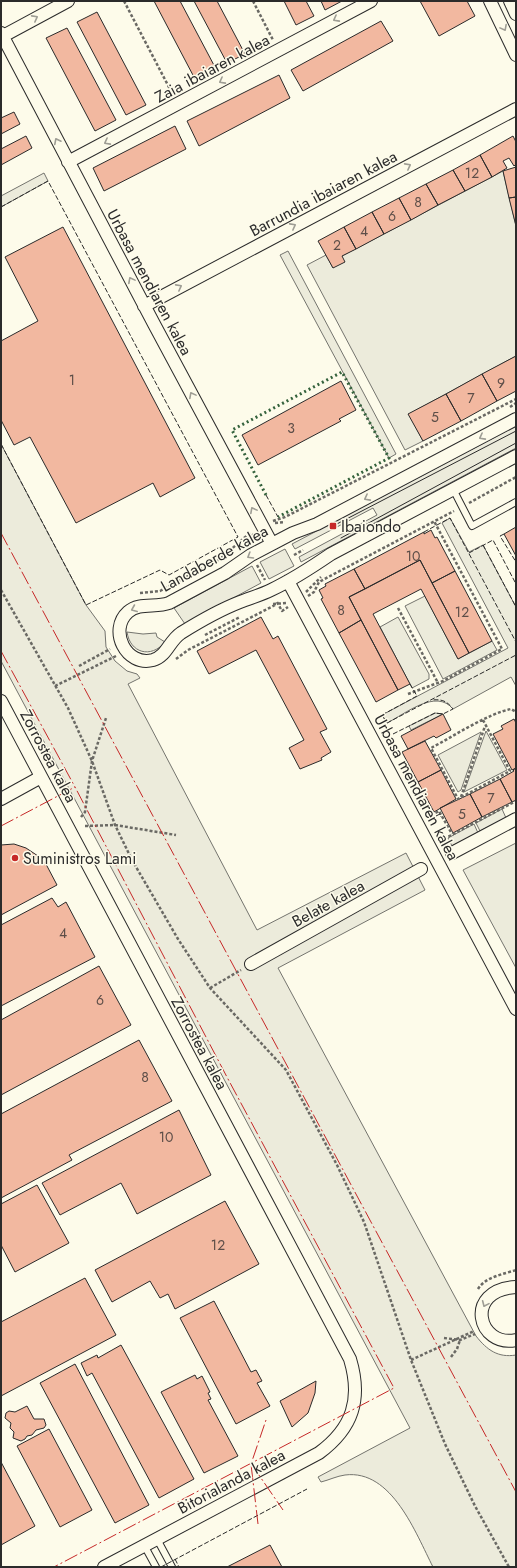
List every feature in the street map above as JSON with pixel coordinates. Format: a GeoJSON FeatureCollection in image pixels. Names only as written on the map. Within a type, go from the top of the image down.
{"type":"FeatureCollection","features":[{"type":"Feature","properties":{"kind":"street"},"geometry":{"type":"LineString","coordinates":[[2,34],[68,1]]}},
{"type":"Feature","properties":{"kind":"street","name":"Zaia ibaiaren kalea"},"geometry":{"type":"LineString","coordinates":[[68,162],[371,1]]}},
{"type":"Feature","properties":{"kind":"street"},"geometry":{"type":"LineString","coordinates":[[490,1],[516,55]]}},
{"type":"Feature","properties":{"kind":"street"},"geometry":{"type":"LineString","coordinates":[[510,1],[516,14]]}},
{"type":"Feature","properties":{"kind":"street","name":"Urbasa mendiaren kalea"},"geometry":{"type":"LineString","coordinates":[[2,34],[144,306],[272,544]]}},
{"type":"Feature","properties":{"kind":"street","name":"Barrundia ibaiaren kalea"},"geometry":{"type":"LineString","coordinates":[[144,306],[516,108]]}},
{"type":"Feature","properties":{"kind":"street","name":"Landaberde kalea"},"geometry":{"type":"LineString","coordinates":[[516,419],[317,524],[293,532],[251,555],[224,573],[161,606],[139,607],[128,612],[121,623],[119,638],[134,658],[146,661],[156,659],[164,654],[172,641],[182,633],[239,602],[271,590],[288,581],[311,568],[331,554],[516,456]]}},
{"type":"Feature","properties":{"kind":"street","name":"Urbasa mendiaren kalea"},"geometry":{"type":"LineString","coordinates":[[288,581],[516,1010]]}},
{"type":"Feature","properties":{"kind":"street","name":"Zorrostea kalea"},"geometry":{"type":"LineString","coordinates":[[1,701],[350,1359],[355,1387],[354,1404]]}},
{"type":"Feature","properties":{"kind":"street"},"geometry":{"type":"LineString","coordinates":[[1,799],[42,777]]}},
{"type":"Feature","properties":{"kind":"street"},"geometry":{"type":"LineString","coordinates":[[452,853],[516,819]]}},
{"type":"Feature","properties":{"kind":"street","name":"Belate kalea"},"geometry":{"type":"LineString","coordinates":[[251,964],[421,869]]}},
{"type":"Feature","properties":{"kind":"street"},"geometry":{"type":"LineString","coordinates":[[516,1287],[502,1288],[491,1293],[484,1304],[482,1314],[484,1324],[492,1336],[508,1342],[516,1340]]}},
{"type":"Feature","properties":{"kind":"street","name":"Bitorialanda kalea"},"geometry":{"type":"LineString","coordinates":[[104,1567],[319,1453],[334,1442],[347,1423],[354,1404]]}},
{"type":"Feature","properties":{"kind":"lane"},"geometry":{"type":"LineString","coordinates":[[453,489],[472,526],[516,502]]}},
{"type":"Feature","properties":{"kind":"lane"},"geometry":{"type":"LineString","coordinates":[[157,1539],[172,1567]]}},
{"type":"Feature","properties":{"kind":"lane"},"geometry":{"type":"LineString","coordinates":[[144,1545],[156,1567]]}},
{"type":"Feature","properties":{"kind":"path"},"geometry":{"type":"LineString","coordinates":[[124,1],[173,95]]}},
{"type":"Feature","properties":{"kind":"path"},"geometry":{"type":"LineString","coordinates":[[253,1],[275,42]]}},
{"type":"Feature","properties":{"kind":"path"},"geometry":{"type":"LineString","coordinates":[[242,538],[282,611],[300,602],[314,592],[319,582],[516,477]]}},
{"type":"Feature","properties":{"kind":"path"},"geometry":{"type":"LineString","coordinates":[[408,694],[438,683],[502,649],[434,521]]}},
{"type":"Feature","properties":{"kind":"path"},"geometry":{"type":"LineString","coordinates":[[294,555],[303,550]]}},
{"type":"Feature","properties":{"kind":"path"},"geometry":{"type":"LineString","coordinates":[[1,590],[68,708],[92,761],[115,825],[132,860],[166,919],[210,988],[286,1070],[334,1158],[364,1222],[411,1360],[445,1444],[475,1506],[509,1567]]}},
{"type":"Feature","properties":{"kind":"path"},"geometry":{"type":"LineString","coordinates":[[398,608],[438,683]]}},
{"type":"Feature","properties":{"kind":"path"},"geometry":{"type":"LineString","coordinates":[[79,666],[110,649]]}},
{"type":"Feature","properties":{"kind":"path"},"geometry":{"type":"LineString","coordinates":[[55,686],[119,654]]}},
{"type":"Feature","properties":{"kind":"path"},"geometry":{"type":"LineString","coordinates":[[458,799],[431,748],[501,711],[511,709],[516,712]]}},
{"type":"Feature","properties":{"kind":"path"},"geometry":{"type":"LineString","coordinates":[[81,817],[85,812],[92,761],[106,718]]}},
{"type":"Feature","properties":{"kind":"path"},"geometry":{"type":"LineString","coordinates":[[458,799],[510,771],[483,720]]}},
{"type":"Feature","properties":{"kind":"path"},"geometry":{"type":"LineString","coordinates":[[458,799],[486,726]]}},
{"type":"Feature","properties":{"kind":"path"},"geometry":{"type":"LineString","coordinates":[[444,839],[516,801]]}},
{"type":"Feature","properties":{"kind":"path"},"geometry":{"type":"LineString","coordinates":[[431,815],[440,810],[452,834]]}},
{"type":"Feature","properties":{"kind":"path"},"geometry":{"type":"LineString","coordinates":[[85,826],[115,825],[176,835]]}},
{"type":"Feature","properties":{"kind":"path"},"geometry":{"type":"LineString","coordinates":[[210,988],[251,964]]}},
{"type":"Feature","properties":{"kind":"path"},"geometry":{"type":"LineString","coordinates":[[444,1338],[458,1340],[478,1329]]}},
{"type":"Feature","properties":{"kind":"path"},"geometry":{"type":"LineString","coordinates":[[411,1360],[475,1334]]}},
{"type":"Feature","properties":{"kind":"path"},"geometry":{"type":"LineString","coordinates":[[451,1357],[457,1349],[458,1340]]}},
{"type":"Feature","properties":{"kind":"shaded area"},"geometry":{"type":"Polygon","coordinates":[[[503,171],[516,226],[516,356],[409,414],[423,441],[405,450],[307,265],[326,255],[333,268],[342,256],[503,171]]]}},
{"type":"Feature","properties":{"kind":"shaded area"},"geometry":{"type":"Polygon","coordinates":[[[44,173],[48,181],[1,207],[1,196],[44,173]]]}},
{"type":"Feature","properties":{"kind":"shaded area"},"geometry":{"type":"Polygon","coordinates":[[[288,251],[396,454],[389,458],[280,255],[288,251]]]}},
{"type":"Feature","properties":{"kind":"shaded area"},"geometry":{"type":"Polygon","coordinates":[[[516,426],[516,448],[301,562],[299,557],[377,515],[373,508],[295,549],[292,544],[516,426]]]}},
{"type":"Feature","properties":{"kind":"shaded area"},"geometry":{"type":"Polygon","coordinates":[[[1,444],[86,605],[105,631],[106,647],[115,661],[127,671],[137,674],[140,678],[128,684],[257,930],[406,853],[425,890],[278,968],[476,1336],[493,1352],[510,1356],[516,1355],[516,1567],[433,1567],[419,1538],[400,1506],[389,1493],[376,1482],[362,1476],[345,1475],[321,1482],[318,1477],[410,1428],[1,661],[1,444]]]}},
{"type":"Feature","properties":{"kind":"shaded area"},"geometry":{"type":"Polygon","coordinates":[[[450,518],[469,552],[483,545],[516,607],[516,686],[511,677],[453,709],[446,703],[438,701],[429,702],[411,709],[387,723],[382,715],[508,648],[442,523],[450,518]]]}},
{"type":"Feature","properties":{"kind":"shaded area"},"geometry":{"type":"Polygon","coordinates":[[[285,549],[294,566],[269,579],[260,562],[285,549]]]}},
{"type":"Feature","properties":{"kind":"shaded area"},"geometry":{"type":"Polygon","coordinates":[[[252,566],[261,583],[185,624],[174,608],[252,566]]]}},
{"type":"Feature","properties":{"kind":"shaded area"},"geometry":{"type":"Polygon","coordinates":[[[425,596],[458,659],[492,641],[497,650],[443,679],[405,606],[425,596]]]}},
{"type":"Feature","properties":{"kind":"shaded area"},"geometry":{"type":"Polygon","coordinates":[[[398,617],[429,674],[429,679],[412,688],[380,627],[398,617]]]}},
{"type":"Feature","properties":{"kind":"shaded area"},"geometry":{"type":"Polygon","coordinates":[[[127,632],[143,634],[156,633],[157,637],[165,642],[154,651],[142,651],[132,645],[127,632]]]}},
{"type":"Feature","properties":{"kind":"shaded area"},"geometry":{"type":"Polygon","coordinates":[[[435,713],[443,714],[411,730],[409,726],[435,713]]]}},
{"type":"Feature","properties":{"kind":"shaded area"},"geometry":{"type":"Polygon","coordinates":[[[486,731],[507,770],[464,792],[486,731]]]}},
{"type":"Feature","properties":{"kind":"shaded area"},"geometry":{"type":"Polygon","coordinates":[[[481,732],[461,790],[458,792],[438,755],[481,732]]]}},
{"type":"Feature","properties":{"kind":"shaded area"},"geometry":{"type":"Polygon","coordinates":[[[502,809],[506,818],[480,831],[476,823],[502,809]]]}},
{"type":"Feature","properties":{"kind":"shaded area"},"geometry":{"type":"Polygon","coordinates":[[[474,824],[478,833],[452,846],[448,838],[474,824]]]}},
{"type":"Feature","properties":{"kind":"shaded area"},"geometry":{"type":"Polygon","coordinates":[[[516,843],[516,968],[463,870],[516,843]]]}},
{"type":"Feature","properties":{"kind":"building"},"geometry":{"type":"Polygon","coordinates":[[[154,1],[180,1],[216,69],[195,79],[154,1]]]}},
{"type":"Feature","properties":{"kind":"building"},"geometry":{"type":"Polygon","coordinates":[[[194,1],[217,1],[245,54],[227,63],[194,1]]]}},
{"type":"Feature","properties":{"kind":"building"},"geometry":{"type":"Polygon","coordinates":[[[284,1],[306,1],[314,16],[296,25],[284,1]]]}},
{"type":"Feature","properties":{"kind":"building"},"geometry":{"type":"Polygon","coordinates":[[[321,1],[342,1],[325,10],[321,1]]]}},
{"type":"Feature","properties":{"kind":"building"},"geometry":{"type":"Polygon","coordinates":[[[420,1],[467,1],[475,16],[439,36],[420,1]]]}},
{"type":"Feature","properties":{"kind":"building"},"geometry":{"type":"Polygon","coordinates":[[[97,12],[146,105],[126,115],[77,22],[97,12]]]}},
{"type":"Feature","properties":{"kind":"building"},"geometry":{"type":"Polygon","coordinates":[[[381,21],[393,41],[303,91],[291,70],[381,21]]]}},
{"type":"Feature","properties":{"kind":"building"},"geometry":{"type":"Polygon","coordinates":[[[67,28],[116,120],[95,131],[46,38],[67,28]]]}},
{"type":"Feature","properties":{"kind":"building"},"geometry":{"type":"Polygon","coordinates":[[[279,75],[290,98],[199,146],[187,121],[279,75]]]}},
{"type":"Feature","properties":{"kind":"building"},"geometry":{"type":"Polygon","coordinates":[[[14,112],[20,124],[1,134],[1,118],[14,112]]]}},
{"type":"Feature","properties":{"kind":"building"},"geometry":{"type":"Polygon","coordinates":[[[175,126],[186,149],[104,191],[93,168],[175,126]]]}},
{"type":"Feature","properties":{"kind":"building"},"geometry":{"type":"Polygon","coordinates":[[[26,136],[32,148],[1,165],[1,149],[26,136]]]}},
{"type":"Feature","properties":{"kind":"building"},"geometry":{"type":"Polygon","coordinates":[[[513,136],[516,142],[516,164],[514,166],[509,158],[503,161],[507,168],[492,177],[480,155],[513,136]]]}},
{"type":"Feature","properties":{"kind":"building"},"geometry":{"type":"Polygon","coordinates":[[[480,155],[492,177],[465,191],[453,170],[480,155]]]}},
{"type":"Feature","properties":{"kind":"building"},"geometry":{"type":"Polygon","coordinates":[[[516,167],[516,197],[509,198],[503,171],[516,167]]]}},
{"type":"Feature","properties":{"kind":"building"},"geometry":{"type":"Polygon","coordinates":[[[453,170],[465,191],[438,205],[426,184],[453,170]]]}},
{"type":"Feature","properties":{"kind":"building"},"geometry":{"type":"Polygon","coordinates":[[[426,184],[438,205],[411,220],[399,198],[426,184]]]}},
{"type":"Feature","properties":{"kind":"building"},"geometry":{"type":"Polygon","coordinates":[[[516,197],[516,226],[509,198],[516,197]]]}},
{"type":"Feature","properties":{"kind":"building"},"geometry":{"type":"Polygon","coordinates":[[[399,198],[411,220],[384,234],[372,212],[399,198]]]}},
{"type":"Feature","properties":{"kind":"building"},"geometry":{"type":"Polygon","coordinates":[[[372,212],[384,234],[356,249],[344,227],[372,212]]]}},
{"type":"Feature","properties":{"kind":"building"},"geometry":{"type":"Polygon","coordinates":[[[63,227],[195,478],[160,497],[153,483],[76,523],[30,437],[14,445],[1,420],[1,341],[38,321],[5,257],[63,227]]]}},
{"type":"Feature","properties":{"kind":"building"},"geometry":{"type":"Polygon","coordinates":[[[344,227],[356,249],[342,256],[345,262],[333,268],[318,241],[344,227]]]}},
{"type":"Feature","properties":{"kind":"building"},"geometry":{"type":"Polygon","coordinates":[[[516,356],[516,391],[497,401],[482,374],[516,356]]]}},
{"type":"Feature","properties":{"kind":"building"},"geometry":{"type":"Polygon","coordinates":[[[482,374],[497,401],[461,421],[446,394],[482,374]]]}},
{"type":"Feature","properties":{"kind":"building"},"geometry":{"type":"Polygon","coordinates":[[[341,381],[356,410],[339,419],[341,421],[258,465],[242,435],[341,381]]]}},
{"type":"Feature","properties":{"kind":"building"},"geometry":{"type":"Polygon","coordinates":[[[446,394],[461,421],[423,441],[408,414],[446,394]]]}},
{"type":"Feature","properties":{"kind":"building"},"geometry":{"type":"Polygon","coordinates":[[[516,527],[516,556],[504,534],[516,527]]]}},
{"type":"Feature","properties":{"kind":"building"},"geometry":{"type":"Polygon","coordinates":[[[431,530],[435,538],[437,537],[455,571],[432,583],[420,560],[365,589],[354,569],[424,532],[424,534],[431,530]]]}},
{"type":"Feature","properties":{"kind":"building"},"geometry":{"type":"Polygon","coordinates":[[[420,560],[469,653],[458,659],[421,589],[373,614],[410,684],[398,690],[349,597],[420,560]]]}},
{"type":"Feature","properties":{"kind":"building"},"geometry":{"type":"Polygon","coordinates":[[[354,569],[365,589],[349,597],[361,620],[339,633],[321,599],[323,598],[319,590],[326,586],[325,584],[354,569]]]}},
{"type":"Feature","properties":{"kind":"building"},"geometry":{"type":"Polygon","coordinates":[[[455,571],[492,641],[469,653],[432,583],[455,571]]]}},
{"type":"Feature","properties":{"kind":"building"},"geometry":{"type":"Polygon","coordinates":[[[261,617],[273,639],[278,636],[327,729],[320,732],[331,752],[321,758],[322,760],[300,769],[289,748],[304,740],[256,650],[209,674],[197,651],[261,617]]]}},
{"type":"Feature","properties":{"kind":"building"},"geometry":{"type":"Polygon","coordinates":[[[361,620],[398,690],[376,702],[339,633],[361,620]]]}},
{"type":"Feature","properties":{"kind":"building"},"geometry":{"type":"Polygon","coordinates":[[[443,714],[451,730],[436,738],[434,736],[408,749],[401,736],[443,714]]]}},
{"type":"Feature","properties":{"kind":"building"},"geometry":{"type":"Polygon","coordinates":[[[514,719],[516,723],[516,768],[512,770],[493,734],[503,729],[501,726],[514,719]]]}},
{"type":"Feature","properties":{"kind":"building"},"geometry":{"type":"Polygon","coordinates":[[[425,741],[441,770],[418,782],[402,752],[425,741]]]}},
{"type":"Feature","properties":{"kind":"building"},"geometry":{"type":"Polygon","coordinates":[[[516,768],[516,800],[512,802],[500,779],[514,771],[513,770],[516,768]]]}},
{"type":"Feature","properties":{"kind":"building"},"geometry":{"type":"Polygon","coordinates":[[[441,770],[456,799],[434,812],[418,782],[441,770]]]}},
{"type":"Feature","properties":{"kind":"building"},"geometry":{"type":"Polygon","coordinates":[[[500,779],[512,802],[482,817],[470,794],[500,779]]]}},
{"type":"Feature","properties":{"kind":"building"},"geometry":{"type":"Polygon","coordinates":[[[470,794],[482,817],[453,833],[440,808],[470,794]]]}},
{"type":"Feature","properties":{"kind":"building"},"geometry":{"type":"Polygon","coordinates":[[[14,844],[26,848],[41,858],[57,885],[1,915],[1,845],[14,844]]]}},
{"type":"Feature","properties":{"kind":"building"},"geometry":{"type":"Polygon","coordinates":[[[52,898],[58,907],[66,902],[95,957],[1,1006],[1,925],[52,898]]]}},
{"type":"Feature","properties":{"kind":"building"},"geometry":{"type":"Polygon","coordinates":[[[99,966],[131,1025],[1,1095],[1,1020],[99,966]]]}},
{"type":"Feature","properties":{"kind":"building"},"geometry":{"type":"Polygon","coordinates":[[[139,1040],[172,1101],[69,1155],[72,1160],[1,1198],[1,1114],[139,1040]]]}},
{"type":"Feature","properties":{"kind":"building"},"geometry":{"type":"Polygon","coordinates":[[[179,1110],[211,1175],[137,1214],[121,1183],[60,1215],[42,1183],[179,1110]]]}},
{"type":"Feature","properties":{"kind":"building"},"geometry":{"type":"Polygon","coordinates":[[[37,1185],[69,1243],[15,1272],[1,1245],[1,1204],[37,1185]]]}},
{"type":"Feature","properties":{"kind":"building"},"geometry":{"type":"Polygon","coordinates":[[[225,1201],[259,1264],[175,1309],[168,1294],[160,1298],[150,1281],[112,1302],[95,1270],[225,1201]]]}},
{"type":"Feature","properties":{"kind":"building"},"geometry":{"type":"Polygon","coordinates":[[[85,1278],[116,1335],[1,1396],[1,1322],[85,1278]]]}},
{"type":"Feature","properties":{"kind":"building"},"geometry":{"type":"Polygon","coordinates":[[[214,1301],[251,1372],[256,1370],[262,1381],[257,1383],[270,1406],[236,1424],[180,1318],[214,1301]]]}},
{"type":"Feature","properties":{"kind":"building"},"geometry":{"type":"Polygon","coordinates":[[[121,1345],[194,1479],[159,1498],[92,1373],[87,1376],[81,1363],[97,1355],[98,1358],[121,1345]]]}},
{"type":"Feature","properties":{"kind":"building"},"geometry":{"type":"Polygon","coordinates":[[[75,1364],[149,1505],[115,1523],[40,1383],[75,1364]]]}},
{"type":"Feature","properties":{"kind":"building"},"geometry":{"type":"Polygon","coordinates":[[[195,1375],[197,1379],[202,1376],[210,1392],[208,1393],[211,1399],[208,1400],[238,1456],[204,1473],[161,1392],[195,1375]]]}},
{"type":"Feature","properties":{"kind":"building"},"geometry":{"type":"Polygon","coordinates":[[[316,1381],[315,1393],[308,1413],[292,1427],[280,1401],[316,1381]]]}},
{"type":"Feature","properties":{"kind":"building"},"geometry":{"type":"Polygon","coordinates":[[[27,1406],[34,1419],[44,1419],[46,1425],[44,1428],[36,1430],[32,1435],[27,1436],[21,1441],[13,1438],[14,1432],[10,1428],[11,1423],[5,1418],[6,1413],[9,1411],[15,1412],[27,1406]]]}},
{"type":"Feature","properties":{"kind":"building"},"geometry":{"type":"Polygon","coordinates":[[[49,1429],[92,1510],[60,1527],[17,1446],[49,1429]]]}},
{"type":"Feature","properties":{"kind":"building"},"geometry":{"type":"Polygon","coordinates":[[[1,1462],[35,1526],[1,1545],[1,1462]]]}},
{"type":"Feature","properties":{"kind":"building"},"geometry":{"type":"Polygon","coordinates":[[[270,1545],[282,1567],[227,1567],[270,1545]]]}},
{"type":"Feature","properties":{"kind":"tram line"},"geometry":{"type":"LineString","coordinates":[[333,526],[516,431]]}},
{"type":"Feature","properties":{"kind":"tram line"},"geometry":{"type":"LineString","coordinates":[[341,538],[516,443]]}},
{"type":"Feature","properties":{"kind":"hedge"},"geometry":{"type":"LineString","coordinates":[[266,495],[232,430],[342,372],[389,458],[278,517]]}},
{"type":"Feature","properties":{"kind":"fence"},"geometry":{"type":"LineString","coordinates":[[1,207],[48,181],[238,537],[169,575],[160,570],[86,605],[1,444]]}},
{"type":"Feature","properties":{"kind":"fence"},"geometry":{"type":"LineString","coordinates":[[266,495],[278,517]]}},
{"type":"Feature","properties":{"kind":"fence"},"geometry":{"type":"LineString","coordinates":[[424,532],[450,518],[516,642]]}},
{"type":"Feature","properties":{"kind":"fence"},"geometry":{"type":"LineString","coordinates":[[504,534],[500,536],[516,562]]}},
{"type":"Feature","properties":{"kind":"fence"},"geometry":{"type":"LineString","coordinates":[[469,553],[493,540],[516,584]]}},
{"type":"Feature","properties":{"kind":"fence"},"geometry":{"type":"LineString","coordinates":[[483,545],[516,607]]}},
{"type":"Feature","properties":{"kind":"fence"},"geometry":{"type":"LineString","coordinates":[[410,684],[417,696],[382,715],[387,723],[516,655]]}},
{"type":"Feature","properties":{"kind":"fence"},"geometry":{"type":"LineString","coordinates":[[393,734],[435,713],[443,714],[453,709],[444,701],[432,700]]}},
{"type":"Feature","properties":{"kind":"fence"},"geometry":{"type":"LineString","coordinates":[[436,816],[440,814],[441,817]]}},
{"type":"Feature","properties":{"kind":"fence"},"geometry":{"type":"LineString","coordinates":[[161,1567],[307,1489]]}},
{"type":"Feature","properties":{"kind":"fence"},"geometry":{"type":"LineString","coordinates":[[175,1559],[179,1567]]}},
{"type":"Feature","properties":{"kind":"power"},"geometry":{"type":"LineString","coordinates":[[1,533],[516,1492]]}},
{"type":"Feature","properties":{"kind":"power"},"geometry":{"type":"LineString","coordinates":[[1,651],[75,787]]}},
{"type":"Feature","properties":{"kind":"power"},"geometry":{"type":"LineString","coordinates":[[1,826],[75,787],[228,1079],[394,1388],[54,1567]]}},
{"type":"Feature","properties":{"kind":"power"},"geometry":{"type":"LineString","coordinates":[[258,1524],[251,1464],[266,1420]]}},
{"type":"Feature","properties":{"kind":"power"},"geometry":{"type":"LineString","coordinates":[[252,1465],[283,1510]]}},
{"type":"Feature","properties":{"kind":"place","name":"Ibaiondo"},"geometry":{"type":"Point","coordinates":[333,526]}},
{"type":"Feature","properties":{"kind":"place","name":"Suministros Lami"},"geometry":{"type":"Point","coordinates":[15,858]}}]}
